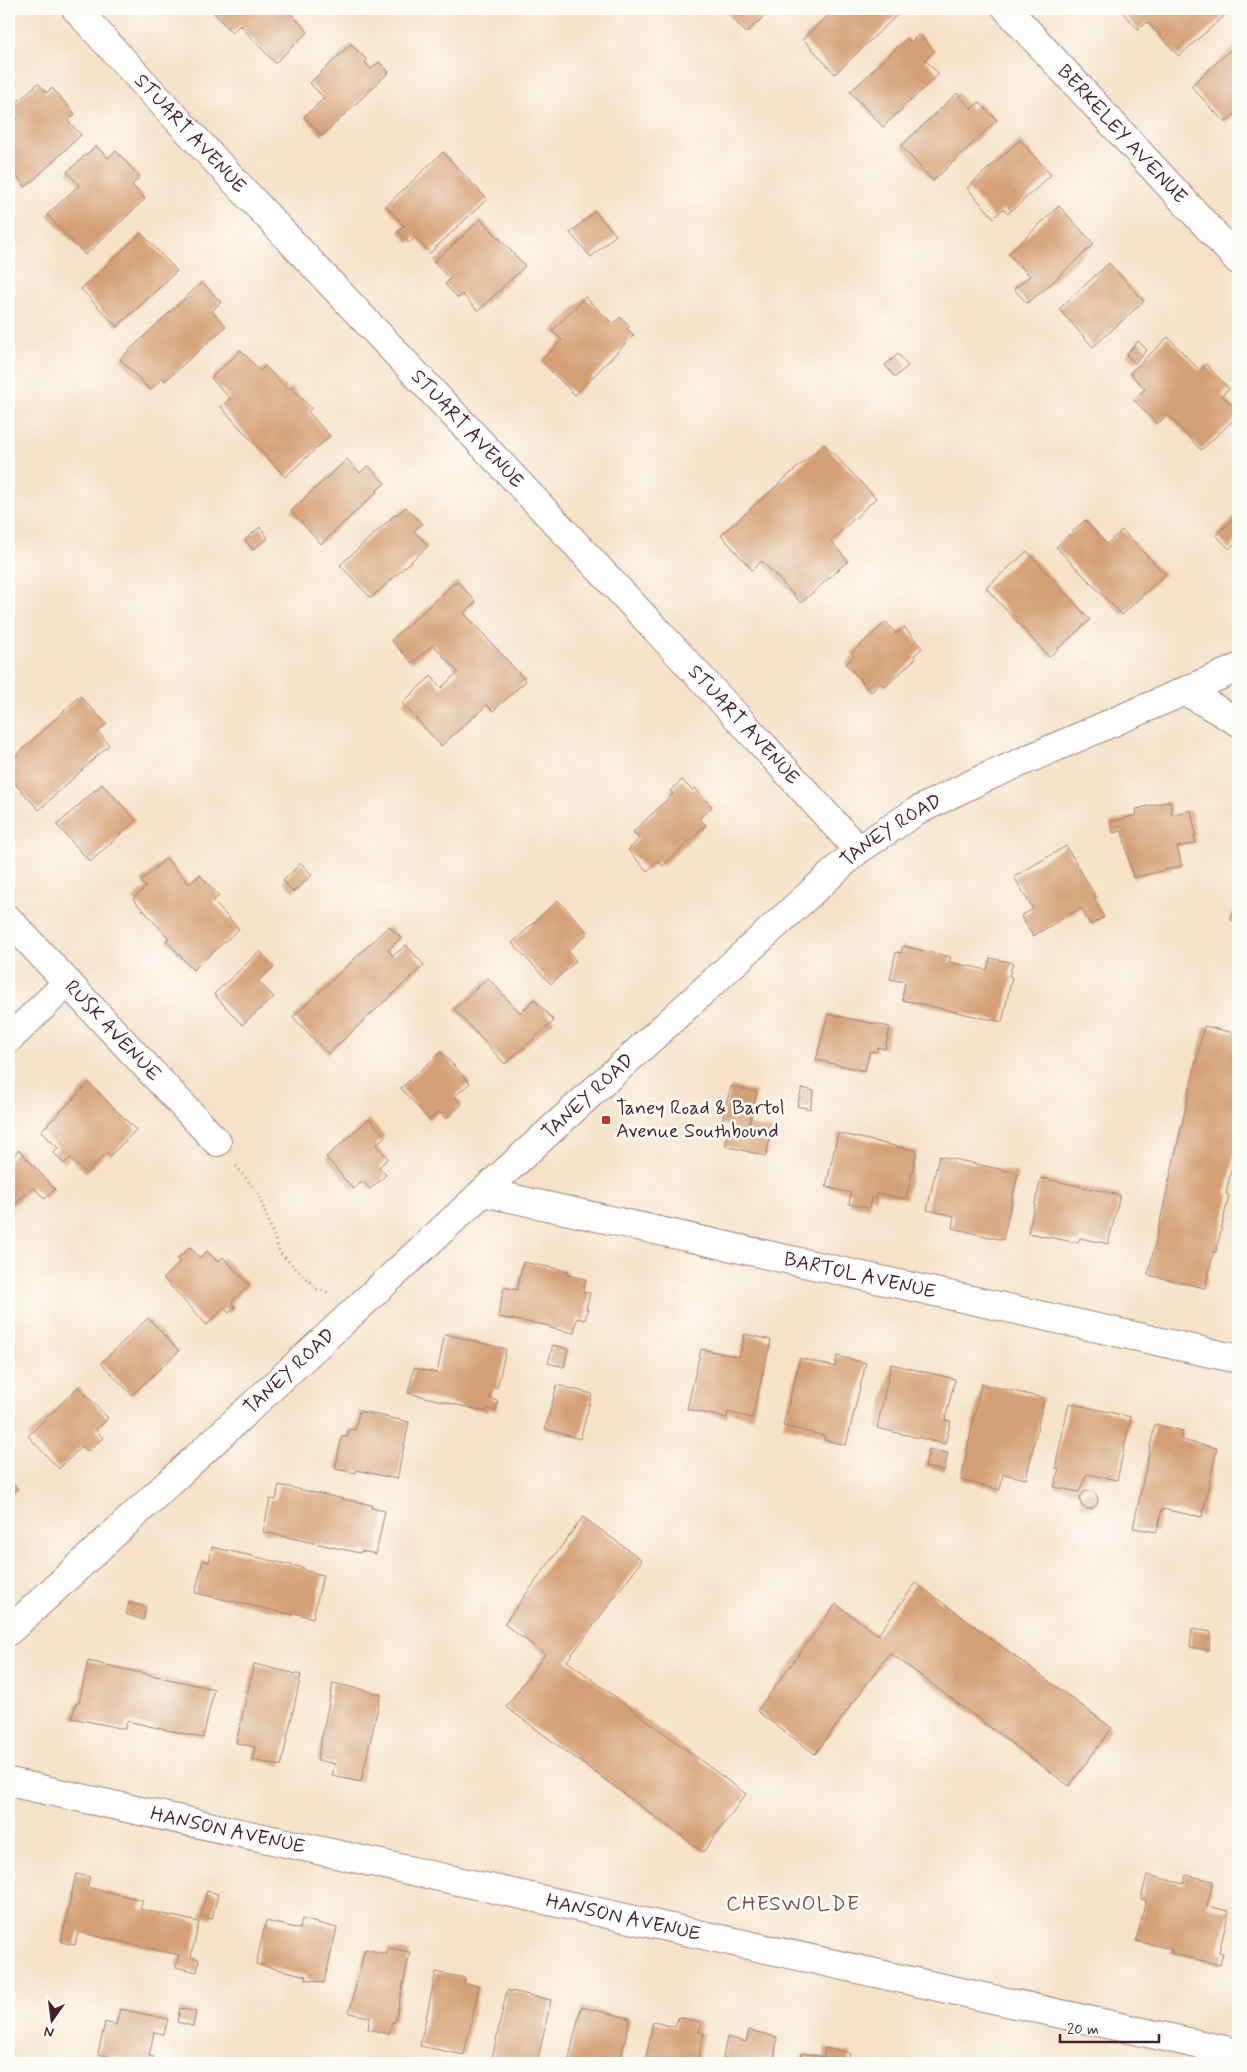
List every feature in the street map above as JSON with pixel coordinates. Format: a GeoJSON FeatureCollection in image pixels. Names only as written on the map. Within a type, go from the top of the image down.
{"type":"FeatureCollection","features":[{"type":"Feature","properties":{"kind":"street","name":"STUART AVENUE"},"geometry":{"type":"LineString","coordinates":[[76,9],[214,160],[732,709],[858,850]]}},
{"type":"Feature","properties":{"kind":"street","name":"BERKELEY AVENUE"},"geometry":{"type":"LineString","coordinates":[[1007,9],[1238,260]]}},
{"type":"Feature","properties":{"kind":"street","name":"TANEY ROAD"},"geometry":{"type":"LineString","coordinates":[[9,1632],[483,1192],[858,850],[917,811],[980,780],[1238,668]]}},
{"type":"Feature","properties":{"kind":"street"},"geometry":{"type":"LineString","coordinates":[[1185,691],[1238,722]]}},
{"type":"Feature","properties":{"kind":"street","name":"RUSK AVENUE"},"geometry":{"type":"LineString","coordinates":[[9,920],[217,1142]]}},
{"type":"Feature","properties":{"kind":"street"},"geometry":{"type":"LineString","coordinates":[[9,1039],[67,984]]}},
{"type":"Feature","properties":{"kind":"street","name":"BARTOL AVENUE"},"geometry":{"type":"LineString","coordinates":[[483,1192],[1238,1359]]}},
{"type":"Feature","properties":{"kind":"street","name":"HANSON AVENUE"},"geometry":{"type":"LineString","coordinates":[[9,1782],[1238,2053]]}},
{"type":"Feature","properties":{"kind":"path"},"geometry":{"type":"LineString","coordinates":[[217,1142],[258,1193],[280,1253],[317,1289],[364,1302]]}},
{"type":"Feature","properties":{"kind":"building"},"geometry":{"type":"Polygon","coordinates":[[[214,9],[287,9],[308,32],[275,63],[240,25],[232,33],[212,11],[214,9]]]}},
{"type":"Feature","properties":{"kind":"building"},"geometry":{"type":"Polygon","coordinates":[[[772,9],[746,33],[725,10],[772,9]]]}},
{"type":"Feature","properties":{"kind":"building"},"geometry":{"type":"Polygon","coordinates":[[[835,9],[892,9],[897,15],[835,74],[803,39],[835,9]]]}},
{"type":"Feature","properties":{"kind":"building"},"geometry":{"type":"Polygon","coordinates":[[[1119,9],[1232,9],[1179,56],[1147,22],[1139,30],[1119,9]]]}},
{"type":"Feature","properties":{"kind":"building"},"geometry":{"type":"Polygon","coordinates":[[[919,34],[935,51],[925,60],[939,74],[883,127],[850,92],[907,38],[911,42],[919,34]]]}},
{"type":"Feature","properties":{"kind":"building"},"geometry":{"type":"Polygon","coordinates":[[[1238,43],[1238,111],[1225,123],[1191,86],[1238,43]]]}},
{"type":"Feature","properties":{"kind":"building"},"geometry":{"type":"Polygon","coordinates":[[[351,44],[367,60],[365,62],[371,69],[379,62],[389,72],[322,136],[304,117],[324,98],[310,83],[351,44]]]}},
{"type":"Feature","properties":{"kind":"building"},"geometry":{"type":"Polygon","coordinates":[[[38,83],[47,93],[52,88],[75,114],[68,121],[81,135],[26,187],[9,168],[9,128],[18,119],[9,110],[38,83]]]}},
{"type":"Feature","properties":{"kind":"building"},"geometry":{"type":"Polygon","coordinates":[[[957,93],[972,109],[979,102],[997,120],[933,181],[901,146],[957,93]]]}},
{"type":"Feature","properties":{"kind":"building"},"geometry":{"type":"Polygon","coordinates":[[[1020,140],[1051,175],[1008,214],[1003,209],[994,218],[967,188],[1020,140]]]}},
{"type":"Feature","properties":{"kind":"building"},"geometry":{"type":"Polygon","coordinates":[[[96,146],[108,158],[116,151],[140,177],[132,185],[145,199],[85,255],[47,215],[79,185],[67,172],[96,146]]]}},
{"type":"Feature","properties":{"kind":"building"},"geometry":{"type":"Polygon","coordinates":[[[443,152],[487,199],[430,253],[415,237],[409,243],[398,231],[404,226],[386,206],[443,152]]]}},
{"type":"Feature","properties":{"kind":"building"},"geometry":{"type":"Polygon","coordinates":[[[1059,206],[1094,244],[1043,291],[1027,303],[1014,289],[1030,276],[1008,254],[1059,206]]]}},
{"type":"Feature","properties":{"kind":"building"},"geometry":{"type":"Polygon","coordinates":[[[595,211],[616,235],[591,257],[570,233],[595,211]]]}},
{"type":"Feature","properties":{"kind":"building"},"geometry":{"type":"Polygon","coordinates":[[[481,219],[525,266],[478,311],[462,294],[458,298],[445,284],[450,279],[434,262],[481,219]]]}},
{"type":"Feature","properties":{"kind":"building"},"geometry":{"type":"Polygon","coordinates":[[[141,233],[177,271],[117,327],[81,289],[141,233]]]}},
{"type":"Feature","properties":{"kind":"building"},"geometry":{"type":"Polygon","coordinates":[[[1109,263],[1144,301],[1093,347],[1059,309],[1109,263]]]}},
{"type":"Feature","properties":{"kind":"building"},"geometry":{"type":"Polygon","coordinates":[[[202,282],[221,302],[212,311],[226,326],[165,381],[163,378],[150,390],[120,359],[202,282]]]}},
{"type":"Feature","properties":{"kind":"building"},"geometry":{"type":"Polygon","coordinates":[[[585,297],[613,324],[620,317],[630,326],[627,329],[634,335],[575,395],[541,361],[562,340],[552,331],[585,297]]]}},
{"type":"Feature","properties":{"kind":"building"},"geometry":{"type":"Polygon","coordinates":[[[1168,337],[1200,371],[1206,364],[1229,389],[1222,395],[1238,412],[1238,416],[1201,450],[1168,415],[1157,424],[1133,399],[1145,389],[1130,373],[1168,337]]]}},
{"type":"Feature","properties":{"kind":"building"},"geometry":{"type":"Polygon","coordinates":[[[1138,341],[1147,350],[1135,363],[1126,355],[1138,341]]]}},
{"type":"Feature","properties":{"kind":"building"},"geometry":{"type":"Polygon","coordinates":[[[241,350],[260,371],[265,366],[288,390],[291,387],[311,408],[308,412],[330,436],[285,477],[221,407],[230,398],[211,378],[241,350]]]}},
{"type":"Feature","properties":{"kind":"building"},"geometry":{"type":"Polygon","coordinates":[[[898,354],[908,366],[895,377],[885,365],[898,354]]]}},
{"type":"Feature","properties":{"kind":"building"},"geometry":{"type":"Polygon","coordinates":[[[824,444],[876,498],[831,541],[848,561],[801,603],[762,561],[752,570],[721,535],[824,444]]]}},
{"type":"Feature","properties":{"kind":"building"},"geometry":{"type":"Polygon","coordinates":[[[347,459],[360,473],[368,465],[385,483],[321,544],[291,511],[347,459]]]}},
{"type":"Feature","properties":{"kind":"building"},"geometry":{"type":"Polygon","coordinates":[[[406,507],[422,524],[414,531],[428,546],[371,598],[340,565],[406,507]]]}},
{"type":"Feature","properties":{"kind":"building"},"geometry":{"type":"Polygon","coordinates":[[[1238,514],[1238,540],[1229,549],[1216,535],[1238,514]]]}},
{"type":"Feature","properties":{"kind":"building"},"geometry":{"type":"Polygon","coordinates":[[[1085,520],[1107,544],[1122,530],[1165,574],[1122,615],[1056,547],[1085,520]]]}},
{"type":"Feature","properties":{"kind":"building"},"geometry":{"type":"Polygon","coordinates":[[[260,527],[268,538],[253,550],[245,540],[260,527]]]}},
{"type":"Feature","properties":{"kind":"building"},"geometry":{"type":"Polygon","coordinates":[[[1027,551],[1090,620],[1049,657],[986,588],[1027,551]]]}},
{"type":"Feature","properties":{"kind":"building"},"geometry":{"type":"Polygon","coordinates":[[[457,581],[476,602],[464,613],[526,681],[493,711],[487,705],[441,746],[402,703],[431,676],[441,688],[458,672],[433,645],[412,663],[391,640],[457,581]]]}},
{"type":"Feature","properties":{"kind":"building"},"geometry":{"type":"Polygon","coordinates":[[[886,622],[896,634],[904,627],[922,648],[914,656],[916,658],[885,687],[881,683],[871,692],[846,664],[854,656],[851,653],[886,622]]]}},
{"type":"Feature","properties":{"kind":"building"},"geometry":{"type":"Polygon","coordinates":[[[80,696],[106,724],[98,732],[109,745],[39,810],[9,777],[9,762],[80,696]]]}},
{"type":"Feature","properties":{"kind":"building"},"geometry":{"type":"Polygon","coordinates":[[[682,780],[692,790],[695,788],[712,807],[699,819],[706,825],[663,866],[658,861],[647,871],[628,850],[639,839],[633,832],[673,794],[670,791],[682,780]]]}},
{"type":"Feature","properties":{"kind":"building"},"geometry":{"type":"Polygon","coordinates":[[[102,784],[136,820],[90,862],[57,825],[102,784]]]}},
{"type":"Feature","properties":{"kind":"building"},"geometry":{"type":"Polygon","coordinates":[[[1170,801],[1172,815],[1191,810],[1196,843],[1177,847],[1182,866],[1133,878],[1122,831],[1113,833],[1110,822],[1137,815],[1136,809],[1170,801]]]}},
{"type":"Feature","properties":{"kind":"building"},"geometry":{"type":"Polygon","coordinates":[[[1066,846],[1096,897],[1094,898],[1104,917],[1091,925],[1081,908],[1033,936],[1021,916],[1033,909],[1014,877],[1066,846]]]}},
{"type":"Feature","properties":{"kind":"building"},"geometry":{"type":"Polygon","coordinates":[[[166,858],[189,884],[200,875],[219,896],[213,901],[239,929],[193,970],[166,940],[169,938],[133,899],[146,887],[141,881],[166,858]]]}},
{"type":"Feature","properties":{"kind":"building"},"geometry":{"type":"Polygon","coordinates":[[[301,863],[312,875],[293,892],[283,881],[301,863]]]}},
{"type":"Feature","properties":{"kind":"building"},"geometry":{"type":"Polygon","coordinates":[[[558,900],[588,933],[568,951],[576,961],[551,984],[512,943],[558,900]]]}},
{"type":"Feature","properties":{"kind":"building"},"geometry":{"type":"Polygon","coordinates":[[[1238,905],[1238,924],[1230,919],[1238,905]]]}},
{"type":"Feature","properties":{"kind":"building"},"geometry":{"type":"Polygon","coordinates":[[[389,926],[401,938],[388,950],[393,956],[406,945],[424,965],[328,1054],[293,1017],[389,926]]]}},
{"type":"Feature","properties":{"kind":"building"},"geometry":{"type":"Polygon","coordinates":[[[903,946],[951,957],[949,962],[987,970],[990,958],[1013,963],[1009,976],[1012,977],[1002,1022],[902,1000],[905,982],[890,979],[896,952],[901,953],[903,946]]]}},
{"type":"Feature","properties":{"kind":"building"},"geometry":{"type":"Polygon","coordinates":[[[260,951],[274,967],[258,981],[274,997],[242,1025],[214,994],[260,951]]]}},
{"type":"Feature","properties":{"kind":"building"},"geometry":{"type":"Polygon","coordinates":[[[488,978],[520,1013],[534,999],[554,1021],[505,1064],[454,1009],[488,978]]]}},
{"type":"Feature","properties":{"kind":"building"},"geometry":{"type":"Polygon","coordinates":[[[828,1014],[890,1027],[885,1049],[878,1047],[876,1052],[870,1051],[865,1071],[816,1060],[828,1014]]]}},
{"type":"Feature","properties":{"kind":"building"},"geometry":{"type":"Polygon","coordinates":[[[1204,1026],[1238,1034],[1238,1137],[1226,1194],[1229,1195],[1216,1252],[1214,1251],[1205,1288],[1148,1275],[1204,1026]]]}},
{"type":"Feature","properties":{"kind":"building"},"geometry":{"type":"Polygon","coordinates":[[[441,1052],[470,1083],[455,1096],[462,1104],[446,1119],[439,1112],[429,1120],[401,1088],[441,1052]]]}},
{"type":"Feature","properties":{"kind":"building"},"geometry":{"type":"Polygon","coordinates":[[[89,1083],[136,1130],[110,1156],[107,1153],[86,1173],[70,1158],[64,1164],[54,1153],[58,1148],[41,1131],[89,1083]]]}},
{"type":"Feature","properties":{"kind":"building"},"geometry":{"type":"Polygon","coordinates":[[[731,1086],[757,1092],[749,1125],[772,1129],[766,1156],[725,1146],[730,1126],[721,1124],[731,1086]]]}},
{"type":"Feature","properties":{"kind":"building"},"geometry":{"type":"Polygon","coordinates":[[[802,1088],[814,1091],[810,1109],[797,1106],[802,1088]]]}},
{"type":"Feature","properties":{"kind":"building"},"geometry":{"type":"Polygon","coordinates":[[[369,1119],[385,1136],[376,1145],[388,1158],[379,1167],[386,1175],[370,1189],[363,1181],[353,1189],[326,1157],[369,1119]]]}},
{"type":"Feature","properties":{"kind":"building"},"geometry":{"type":"Polygon","coordinates":[[[838,1133],[917,1151],[906,1199],[877,1193],[876,1199],[871,1197],[869,1208],[849,1204],[851,1193],[826,1187],[838,1133]]]}},
{"type":"Feature","properties":{"kind":"building"},"geometry":{"type":"Polygon","coordinates":[[[19,1150],[55,1189],[45,1199],[33,1187],[13,1206],[9,1202],[9,1160],[19,1150]]]}},
{"type":"Feature","properties":{"kind":"building"},"geometry":{"type":"Polygon","coordinates":[[[939,1156],[1018,1173],[1003,1240],[952,1228],[954,1216],[927,1210],[939,1156]]]}},
{"type":"Feature","properties":{"kind":"building"},"geometry":{"type":"Polygon","coordinates":[[[1041,1178],[1120,1195],[1108,1244],[1080,1238],[1078,1243],[1028,1233],[1041,1178]]]}},
{"type":"Feature","properties":{"kind":"building"},"geometry":{"type":"Polygon","coordinates":[[[190,1247],[200,1258],[207,1251],[218,1262],[223,1257],[249,1285],[232,1302],[235,1307],[229,1313],[224,1308],[207,1325],[163,1278],[180,1262],[177,1259],[190,1247]]]}},
{"type":"Feature","properties":{"kind":"building"},"geometry":{"type":"Polygon","coordinates":[[[523,1262],[568,1271],[567,1275],[586,1279],[583,1292],[590,1293],[586,1309],[588,1309],[585,1320],[577,1318],[574,1333],[550,1328],[550,1326],[498,1317],[504,1287],[517,1290],[523,1262]]]}},
{"type":"Feature","properties":{"kind":"building"},"geometry":{"type":"Polygon","coordinates":[[[148,1318],[179,1351],[132,1395],[101,1363],[148,1318]]]}},
{"type":"Feature","properties":{"kind":"building"},"geometry":{"type":"Polygon","coordinates":[[[445,1334],[506,1349],[497,1388],[493,1387],[490,1399],[498,1401],[496,1411],[488,1409],[487,1412],[408,1393],[414,1368],[437,1373],[445,1334]]]}},
{"type":"Feature","properties":{"kind":"building"},"geometry":{"type":"Polygon","coordinates":[[[745,1334],[771,1340],[752,1418],[728,1412],[727,1418],[687,1409],[701,1349],[739,1357],[745,1334]]]}},
{"type":"Feature","properties":{"kind":"building"},"geometry":{"type":"Polygon","coordinates":[[[553,1345],[568,1349],[564,1367],[548,1363],[553,1345]]]}},
{"type":"Feature","properties":{"kind":"building"},"geometry":{"type":"Polygon","coordinates":[[[837,1356],[866,1363],[846,1445],[824,1440],[825,1436],[783,1426],[800,1358],[835,1367],[837,1356]]]}},
{"type":"Feature","properties":{"kind":"building"},"geometry":{"type":"Polygon","coordinates":[[[891,1364],[955,1379],[945,1420],[951,1421],[945,1444],[877,1428],[891,1364]]]}},
{"type":"Feature","properties":{"kind":"building"},"geometry":{"type":"Polygon","coordinates":[[[981,1384],[1044,1398],[1026,1479],[1003,1474],[1000,1490],[961,1480],[981,1384]]]}},
{"type":"Feature","properties":{"kind":"building"},"geometry":{"type":"Polygon","coordinates":[[[557,1385],[592,1394],[580,1439],[545,1429],[557,1385]]]}},
{"type":"Feature","properties":{"kind":"building"},"geometry":{"type":"Polygon","coordinates":[[[78,1387],[108,1418],[96,1430],[103,1438],[88,1451],[82,1446],[59,1469],[28,1436],[78,1387]]]}},
{"type":"Feature","properties":{"kind":"building"},"geometry":{"type":"Polygon","coordinates":[[[1069,1403],[1131,1417],[1117,1480],[1087,1474],[1079,1492],[1054,1487],[1059,1469],[1056,1468],[1057,1459],[1069,1403]]]}},
{"type":"Feature","properties":{"kind":"building"},"geometry":{"type":"Polygon","coordinates":[[[359,1411],[409,1422],[397,1479],[356,1470],[356,1473],[335,1469],[342,1436],[347,1437],[349,1429],[355,1430],[359,1411]]]}},
{"type":"Feature","properties":{"kind":"building"},"geometry":{"type":"Polygon","coordinates":[[[1155,1424],[1183,1431],[1181,1440],[1217,1448],[1202,1517],[1162,1509],[1157,1532],[1133,1528],[1155,1424]]]}},
{"type":"Feature","properties":{"kind":"building"},"geometry":{"type":"Polygon","coordinates":[[[929,1449],[948,1453],[944,1471],[925,1467],[929,1449]]]}},
{"type":"Feature","properties":{"kind":"building"},"geometry":{"type":"Polygon","coordinates":[[[9,1479],[18,1489],[9,1497],[9,1479]]]}},
{"type":"Feature","properties":{"kind":"building"},"geometry":{"type":"Polygon","coordinates":[[[279,1485],[372,1505],[371,1508],[385,1511],[376,1554],[361,1551],[360,1553],[263,1532],[270,1499],[276,1500],[279,1485]]]}},
{"type":"Feature","properties":{"kind":"building"},"geometry":{"type":"Polygon","coordinates":[[[1089,1491],[1095,1494],[1098,1500],[1095,1506],[1089,1509],[1083,1506],[1080,1500],[1083,1494],[1089,1491]]]}},
{"type":"Feature","properties":{"kind":"building"},"geometry":{"type":"Polygon","coordinates":[[[583,1517],[642,1560],[567,1661],[746,1794],[703,1852],[506,1707],[545,1654],[504,1624],[583,1517]]]}},
{"type":"Feature","properties":{"kind":"building"},"geometry":{"type":"Polygon","coordinates":[[[212,1547],[304,1568],[303,1570],[323,1575],[313,1618],[195,1593],[203,1560],[209,1562],[212,1547]]]}},
{"type":"Feature","properties":{"kind":"building"},"geometry":{"type":"Polygon","coordinates":[[[916,1583],[1112,1728],[1069,1786],[890,1653],[815,1754],[757,1711],[836,1604],[878,1635],[916,1583]]]}},
{"type":"Feature","properties":{"kind":"building"},"geometry":{"type":"Polygon","coordinates":[[[129,1602],[146,1607],[143,1620],[126,1614],[129,1602]]]}},
{"type":"Feature","properties":{"kind":"building"},"geometry":{"type":"Polygon","coordinates":[[[1192,1629],[1211,1632],[1209,1650],[1190,1647],[1192,1629]]]}},
{"type":"Feature","properties":{"kind":"building"},"geometry":{"type":"Polygon","coordinates":[[[88,1661],[214,1689],[203,1738],[127,1721],[125,1729],[72,1718],[76,1703],[79,1703],[88,1661]]]}},
{"type":"Feature","properties":{"kind":"building"},"geometry":{"type":"Polygon","coordinates":[[[254,1664],[301,1675],[281,1766],[252,1760],[255,1747],[236,1743],[254,1664]]]}},
{"type":"Feature","properties":{"kind":"building"},"geometry":{"type":"Polygon","coordinates":[[[333,1683],[381,1694],[361,1782],[332,1776],[335,1764],[317,1760],[333,1683]]]}},
{"type":"Feature","properties":{"kind":"building"},"geometry":{"type":"Polygon","coordinates":[[[76,1874],[90,1877],[87,1887],[143,1900],[140,1909],[199,1922],[191,1957],[199,1959],[197,1972],[176,1967],[179,1955],[78,1932],[75,1945],[61,1942],[76,1874]]]}},
{"type":"Feature","properties":{"kind":"building"},"geometry":{"type":"Polygon","coordinates":[[[1147,1875],[1184,1884],[1186,1875],[1213,1881],[1207,1906],[1229,1911],[1219,1952],[1223,1953],[1220,1965],[1170,1953],[1172,1949],[1136,1941],[1146,1900],[1141,1899],[1147,1875]]]}},
{"type":"Feature","properties":{"kind":"building"},"geometry":{"type":"Polygon","coordinates":[[[207,1891],[218,1894],[212,1919],[201,1916],[207,1891]]]}},
{"type":"Feature","properties":{"kind":"building"},"geometry":{"type":"Polygon","coordinates":[[[302,1919],[337,1928],[324,1983],[306,1979],[307,1976],[256,1964],[266,1921],[300,1929],[302,1919]]]}},
{"type":"Feature","properties":{"kind":"building"},"geometry":{"type":"Polygon","coordinates":[[[388,1948],[410,1952],[395,2022],[392,2022],[389,2034],[368,2029],[370,2017],[349,2013],[365,1949],[387,1954],[388,1948]]]}},
{"type":"Feature","properties":{"kind":"building"},"geometry":{"type":"Polygon","coordinates":[[[436,1972],[465,1978],[464,1983],[479,1986],[464,2055],[420,2046],[436,1972]]]}},
{"type":"Feature","properties":{"kind":"building"},"geometry":{"type":"Polygon","coordinates":[[[507,1990],[551,2000],[537,2063],[511,2063],[492,2059],[507,1990]]]}},
{"type":"Feature","properties":{"kind":"building"},"geometry":{"type":"Polygon","coordinates":[[[581,2007],[630,2018],[620,2063],[568,2063],[581,2007]]]}},
{"type":"Feature","properties":{"kind":"building"},"geometry":{"type":"Polygon","coordinates":[[[180,2008],[196,2012],[193,2026],[177,2022],[180,2008]]]}},
{"type":"Feature","properties":{"kind":"building"},"geometry":{"type":"Polygon","coordinates":[[[120,2009],[168,2019],[164,2034],[154,2032],[149,2056],[154,2057],[152,2063],[138,2063],[98,2054],[105,2022],[116,2025],[120,2009]]]}},
{"type":"Feature","properties":{"kind":"building"},"geometry":{"type":"Polygon","coordinates":[[[678,2017],[701,2022],[699,2032],[704,2033],[697,2063],[645,2063],[653,2022],[675,2027],[678,2017]]]}},
{"type":"Feature","properties":{"kind":"building"},"geometry":{"type":"Polygon","coordinates":[[[749,2030],[777,2037],[774,2063],[722,2063],[727,2037],[746,2042],[749,2030]]]}},
{"type":"Feature","properties":{"kind":"building"},"geometry":{"type":"Polygon","coordinates":[[[825,2048],[850,2053],[848,2063],[800,2063],[802,2053],[824,2057],[825,2048]]]}},
{"type":"Feature","properties":{"kind":"place","name":"Taney Road & Bartol Avenue Southbound"},"geometry":{"type":"Point","coordinates":[606,1120]}},
{"type":"Feature","properties":{"kind":"district","name":"CHESWOLDE"},"geometry":{"type":"Point","coordinates":[793,1904]}}]}
